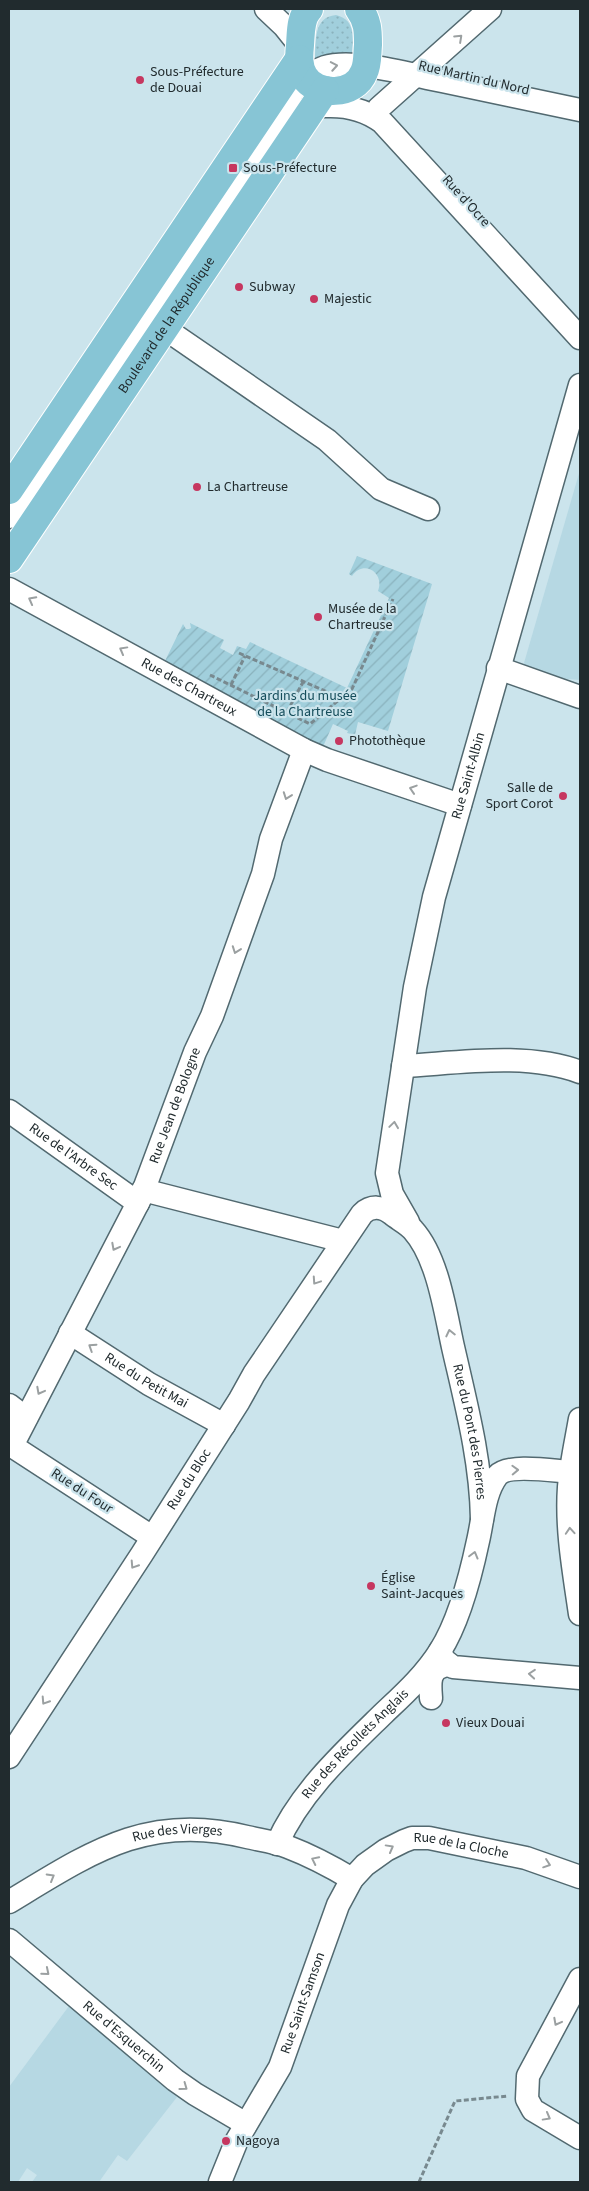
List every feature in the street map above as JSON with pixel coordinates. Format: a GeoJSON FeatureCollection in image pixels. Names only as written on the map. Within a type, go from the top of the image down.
{"type":"FeatureCollection","features":[{"type":"Feature","properties":{"kind":"main road","name":"Boulevard de la République"},"geometry":{"type":"LineString","coordinates":[[308,10],[303,18],[341,83]]}},
{"type":"Feature","properties":{"kind":"main road"},"geometry":{"type":"LineString","coordinates":[[341,83],[368,29],[366,12]]}},
{"type":"Feature","properties":{"kind":"main road","name":"Boulevard de la République"},"geometry":{"type":"LineString","coordinates":[[9,559],[164,328],[341,83]]}},
{"type":"Feature","properties":{"kind":"main road","name":"Boulevard de la République"},"geometry":{"type":"LineString","coordinates":[[9,490],[341,83]]}},
{"type":"Feature","properties":{"kind":"street"},"geometry":{"type":"LineString","coordinates":[[9,517],[268,130],[276,123],[341,83],[421,71],[490,9]]}},
{"type":"Feature","properties":{"kind":"street"},"geometry":{"type":"LineString","coordinates":[[268,10],[289,15],[308,10]]}},
{"type":"Feature","properties":{"kind":"street"},"geometry":{"type":"LineString","coordinates":[[268,10],[387,126],[580,338]]}},
{"type":"Feature","properties":{"kind":"street"},"geometry":{"type":"LineString","coordinates":[[9,530],[263,153],[271,139],[279,114],[292,92],[421,71],[580,110]]}},
{"type":"Feature","properties":{"kind":"street","name":"Rue Martin du Nord"},"geometry":{"type":"LineString","coordinates":[[421,71],[453,75],[580,102]]}},
{"type":"Feature","properties":{"kind":"street","name":"Rue d'Ocre"},"geometry":{"type":"LineString","coordinates":[[341,83],[580,326]]}},
{"type":"Feature","properties":{"kind":"street"},"geometry":{"type":"LineString","coordinates":[[164,328],[327,440],[381,489],[428,509]]}},
{"type":"Feature","properties":{"kind":"street","name":"Rue Saint-Albin"},"geometry":{"type":"LineString","coordinates":[[387,1173],[427,926],[498,668],[580,385]]}},
{"type":"Feature","properties":{"kind":"street","name":"Rue des Chartreux"},"geometry":{"type":"LineString","coordinates":[[9,589],[304,750],[327,760],[460,804]]}},
{"type":"Feature","properties":{"kind":"street"},"geometry":{"type":"LineString","coordinates":[[498,668],[573,695]]}},
{"type":"Feature","properties":{"kind":"street","name":"Rue Jean de Bologne"},"geometry":{"type":"LineString","coordinates":[[14,1424],[70,1333],[140,1197],[195,1052],[212,1016],[263,874],[271,839],[304,750]]}},
{"type":"Feature","properties":{"kind":"street"},"geometry":{"type":"LineString","coordinates":[[403,1066],[521,1061],[552,1064],[580,1072]]}},
{"type":"Feature","properties":{"kind":"street","name":"Rue de l'Arbre Sec"},"geometry":{"type":"LineString","coordinates":[[9,1111],[140,1197]]}},
{"type":"Feature","properties":{"kind":"street","name":"Rue du Pont des Pierres"},"geometry":{"type":"LineString","coordinates":[[387,1173],[392,1194],[431,1262],[442,1299],[473,1432],[482,1519]]}},
{"type":"Feature","properties":{"kind":"street"},"geometry":{"type":"LineString","coordinates":[[140,1197],[344,1241]]}},
{"type":"Feature","properties":{"kind":"street","name":"Rue du Pont des Pierres"},"geometry":{"type":"LineString","coordinates":[[375,1207],[388,1211],[413,1229]]}},
{"type":"Feature","properties":{"kind":"street","name":"Rue du Bloc"},"geometry":{"type":"LineString","coordinates":[[9,1757],[224,1425],[254,1374],[362,1214],[375,1207]]}},
{"type":"Feature","properties":{"kind":"street","name":"Rue du Petit Mai"},"geometry":{"type":"LineString","coordinates":[[70,1333],[149,1384],[224,1425]]}},
{"type":"Feature","properties":{"kind":"street"},"geometry":{"type":"LineString","coordinates":[[580,1419],[571,1472],[570,1527],[580,1614]]}},
{"type":"Feature","properties":{"kind":"street","name":"Rue du Four"},"geometry":{"type":"LineString","coordinates":[[14,1424],[152,1536]]}},
{"type":"Feature","properties":{"kind":"street","name":"Rue du Pont des Pierres"},"geometry":{"type":"LineString","coordinates":[[482,1519],[494,1482],[502,1472],[515,1469],[571,1472]]}},
{"type":"Feature","properties":{"kind":"street","name":"Rue des Récollets Anglais"},"geometry":{"type":"LineString","coordinates":[[277,1844],[283,1831],[307,1794],[331,1765],[420,1677],[447,1659],[462,1597],[476,1552],[482,1519]]}},
{"type":"Feature","properties":{"kind":"street"},"geometry":{"type":"LineString","coordinates":[[431,1698],[431,1677],[434,1671],[443,1666],[447,1659],[580,1678]]}},
{"type":"Feature","properties":{"kind":"street"},"geometry":{"type":"LineString","coordinates":[[420,1677],[431,1698]]}},
{"type":"Feature","properties":{"kind":"street"},"geometry":{"type":"LineString","coordinates":[[394,1703],[408,1697],[431,1698]]}},
{"type":"Feature","properties":{"kind":"street","name":"Rue des Vierges"},"geometry":{"type":"LineString","coordinates":[[9,1902],[86,1858],[119,1842],[145,1833],[173,1829],[209,1829],[277,1844],[298,1851],[352,1879]]}},
{"type":"Feature","properties":{"kind":"street","name":"Rue de la Cloche"},"geometry":{"type":"LineString","coordinates":[[352,1879],[365,1865],[386,1850],[412,1838],[526,1858],[580,1877]]}},
{"type":"Feature","properties":{"kind":"street","name":"Rue Saint-Samson"},"geometry":{"type":"LineString","coordinates":[[220,2182],[237,2140],[280,2067],[333,1916],[352,1879]]}},
{"type":"Feature","properties":{"kind":"street","name":"Rue d'Esquerchin"},"geometry":{"type":"LineString","coordinates":[[9,1940],[175,2080],[246,2124]]}},
{"type":"Feature","properties":{"kind":"street"},"geometry":{"type":"LineString","coordinates":[[580,1979],[528,2076],[527,2089],[527,2099],[533,2110],[580,2138]]}},
{"type":"Feature","properties":{"kind":"path"},"geometry":{"type":"LineString","coordinates":[[207,673],[310,724],[352,689],[393,599]]}},
{"type":"Feature","properties":{"kind":"path"},"geometry":{"type":"LineString","coordinates":[[239,653],[341,698]]}},
{"type":"Feature","properties":{"kind":"path"},"geometry":{"type":"LineString","coordinates":[[231,685],[245,656]]}},
{"type":"Feature","properties":{"kind":"path"},"geometry":{"type":"LineString","coordinates":[[287,712],[303,682]]}},
{"type":"Feature","properties":{"kind":"path"},"geometry":{"type":"LineString","coordinates":[[418,2182],[455,2101],[513,2096],[527,2089]]}},
{"type":"Feature","properties":{"kind":"shaded area"},"geometry":{"type":"Polygon","coordinates":[[[580,470],[580,680],[545,677],[527,671],[524,663],[580,470]]]}},
{"type":"Feature","properties":{"kind":"shaded area"},"geometry":{"type":"Polygon","coordinates":[[[69,2006],[177,2097],[127,2161],[118,2155],[99,2182],[32,2182],[37,2175],[27,2168],[18,2182],[9,2182],[9,2087],[69,2006]]]}},
{"type":"Feature","properties":{"kind":"green space"},"geometry":{"type":"Polygon","coordinates":[[[336,15],[348,22],[351,27],[353,39],[352,59],[315,59],[317,31],[323,20],[336,15]]]}},
{"type":"Feature","properties":{"kind":"green space","name":"Jardins du musée de la Chartreuse"},"geometry":{"type":"Polygon","coordinates":[[[357,556],[432,584],[388,731],[358,722],[355,735],[347,733],[348,731],[333,724],[322,749],[164,663],[183,624],[186,629],[189,629],[191,628],[190,623],[224,640],[220,648],[233,655],[237,646],[246,649],[250,642],[347,688],[389,598],[378,591],[379,579],[372,570],[362,569],[352,576],[349,574],[357,556]]]}},
{"type":"Feature","properties":{"kind":"place","name":"Sous-Préfecture de Douai"},"geometry":{"type":"Point","coordinates":[140,80]}},
{"type":"Feature","properties":{"kind":"place","name":"Sous-Préfecture"},"geometry":{"type":"Point","coordinates":[233,168]}},
{"type":"Feature","properties":{"kind":"place","name":"Subway"},"geometry":{"type":"Point","coordinates":[239,287]}},
{"type":"Feature","properties":{"kind":"place","name":"Majestic"},"geometry":{"type":"Point","coordinates":[314,299]}},
{"type":"Feature","properties":{"kind":"place","name":"La Chartreuse"},"geometry":{"type":"Point","coordinates":[197,487]}},
{"type":"Feature","properties":{"kind":"place","name":"Musée de la Chartreuse"},"geometry":{"type":"Point","coordinates":[318,617]}},
{"type":"Feature","properties":{"kind":"place","name":"Photothèque"},"geometry":{"type":"Point","coordinates":[339,741]}},
{"type":"Feature","properties":{"kind":"place","name":"Salle de Sport Corot"},"geometry":{"type":"Point","coordinates":[563,796]}},
{"type":"Feature","properties":{"kind":"place","name":"Église Saint-Jacques"},"geometry":{"type":"Point","coordinates":[371,1586]}},
{"type":"Feature","properties":{"kind":"place","name":"Vieux Douai"},"geometry":{"type":"Point","coordinates":[446,1723]}},
{"type":"Feature","properties":{"kind":"place","name":"Nagoya"},"geometry":{"type":"Point","coordinates":[226,2141]}}]}
